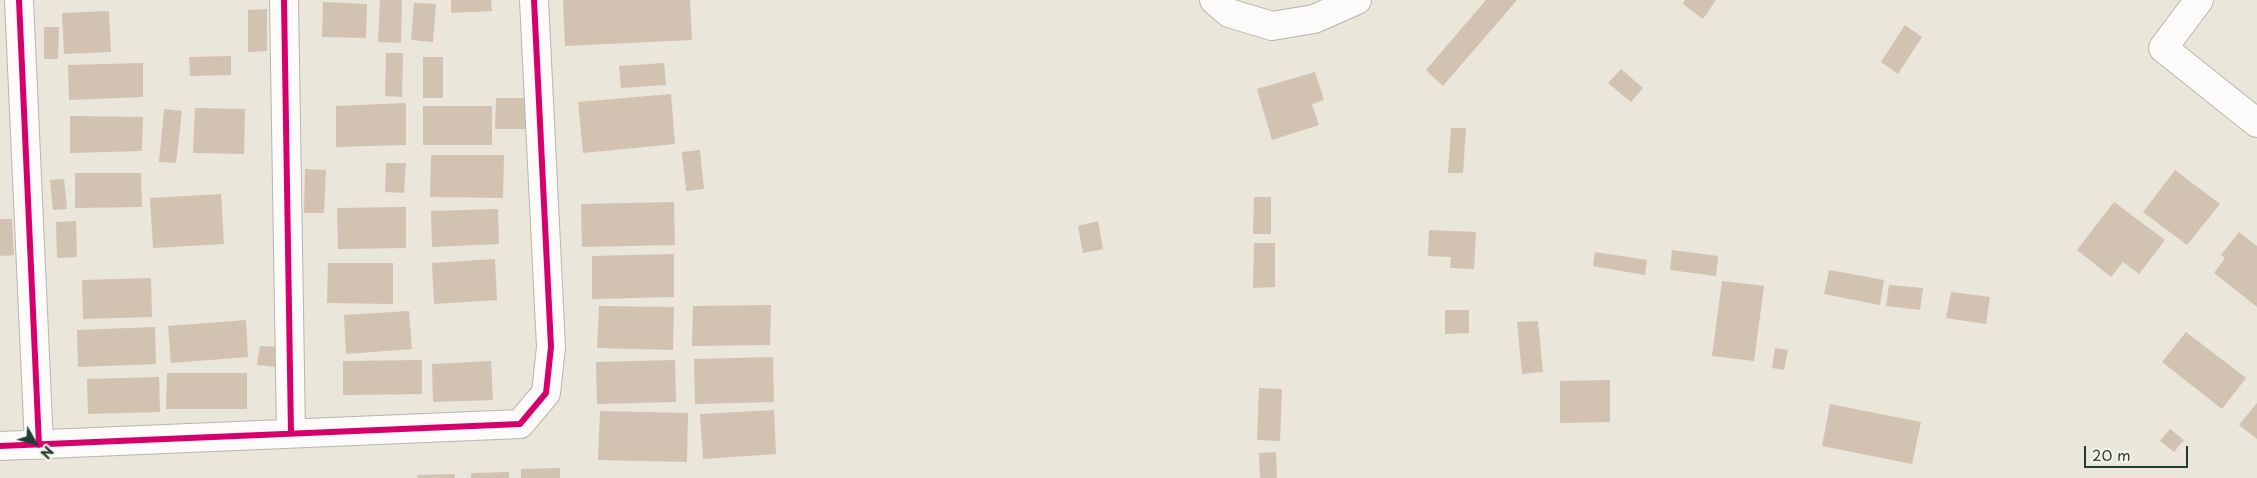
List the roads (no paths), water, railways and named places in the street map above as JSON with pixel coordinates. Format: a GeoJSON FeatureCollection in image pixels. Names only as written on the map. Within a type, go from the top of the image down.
{"type":"FeatureCollection","features":[{"type":"Feature","properties":{"kind":"street"},"geometry":{"type":"LineString","coordinates":[[19,0],[39,445]]}},
{"type":"Feature","properties":{"kind":"street"},"geometry":{"type":"LineString","coordinates":[[284,0],[292,433]]}},
{"type":"Feature","properties":{"kind":"street"},"geometry":{"type":"LineString","coordinates":[[0,446],[520,424],[546,393],[551,348],[534,0]]}},
{"type":"Feature","properties":{"kind":"street"},"geometry":{"type":"LineString","coordinates":[[1214,0],[1229,13],[1272,26],[1314,19],[1357,0]]}},
{"type":"Feature","properties":{"kind":"street"},"geometry":{"type":"LineString","coordinates":[[2199,0],[2163,48],[2257,123]]}}]}
